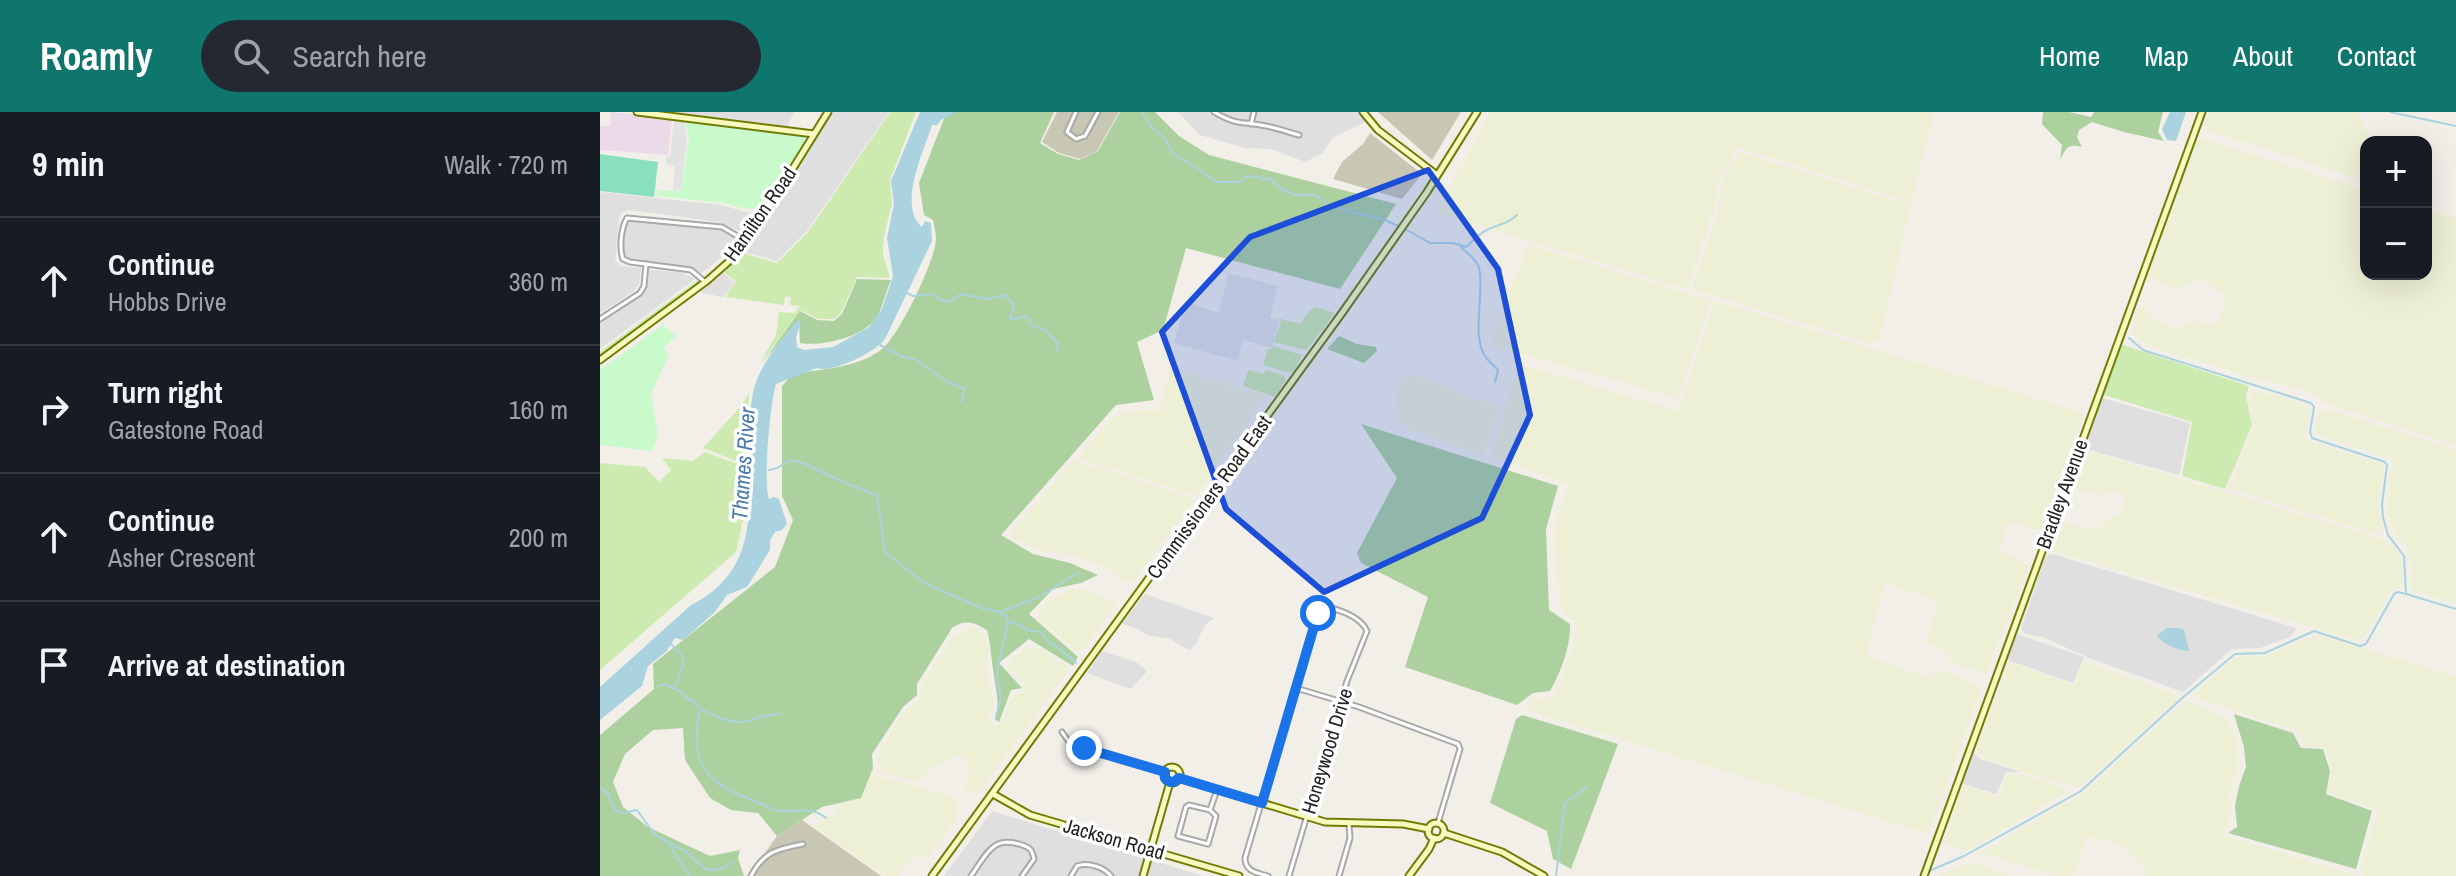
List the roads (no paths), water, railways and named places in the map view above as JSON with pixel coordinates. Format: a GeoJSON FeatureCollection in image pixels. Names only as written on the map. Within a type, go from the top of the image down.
{"type":"FeatureCollection","features":[{"type":"Feature","properties":{"kind":"main road"},"geometry":{"type":"LineString","coordinates":[[637,112],[814,134]]}},
{"type":"Feature","properties":{"kind":"main road","name":"Hamilton Road"},"geometry":{"type":"LineString","coordinates":[[600,360],[734,257],[828,112]]}},
{"type":"Feature","properties":{"kind":"main road"},"geometry":{"type":"LineString","coordinates":[[1363,112],[1378,130],[1437,175]]}},
{"type":"Feature","properties":{"kind":"main road","name":"Commissioners Road East"},"geometry":{"type":"LineString","coordinates":[[932,876],[1335,324],[1477,112]]}},
{"type":"Feature","properties":{"kind":"main road","name":"Bradley Avenue"},"geometry":{"type":"LineString","coordinates":[[1924,876],[2202,112]]}},
{"type":"Feature","properties":{"kind":"main road"},"geometry":{"type":"LineString","coordinates":[[1170,782],[1165,778],[1169,768],[1179,772],[1179,778]]}},
{"type":"Feature","properties":{"kind":"main road"},"geometry":{"type":"LineString","coordinates":[[1179,778],[1325,822],[1403,824],[1429,829]]}},
{"type":"Feature","properties":{"kind":"main road"},"geometry":{"type":"LineString","coordinates":[[1170,782],[1179,778]]}},
{"type":"Feature","properties":{"kind":"main road"},"geometry":{"type":"LineString","coordinates":[[1143,876],[1170,782]]}},
{"type":"Feature","properties":{"kind":"main road","name":"Jackson Road"},"geometry":{"type":"LineString","coordinates":[[993,794],[1030,815],[1239,876]]}},
{"type":"Feature","properties":{"kind":"main road"},"geometry":{"type":"LineString","coordinates":[[1429,829],[1438,823],[1444,833]]}},
{"type":"Feature","properties":{"kind":"main road"},"geometry":{"type":"LineString","coordinates":[[1429,829],[1434,838]]}},
{"type":"Feature","properties":{"kind":"main road"},"geometry":{"type":"LineString","coordinates":[[1434,838],[1444,833]]}},
{"type":"Feature","properties":{"kind":"main road"},"geometry":{"type":"LineString","coordinates":[[1444,833],[1502,852],[1544,876]]}},
{"type":"Feature","properties":{"kind":"main road"},"geometry":{"type":"LineString","coordinates":[[1409,876],[1434,838]]}},
{"type":"Feature","properties":{"kind":"street"},"geometry":{"type":"LineString","coordinates":[[1076,112],[1067,132],[1076,139],[1085,136],[1098,112]]}},
{"type":"Feature","properties":{"kind":"street"},"geometry":{"type":"LineString","coordinates":[[1214,112],[1228,120],[1299,135]]}},
{"type":"Feature","properties":{"kind":"street"},"geometry":{"type":"LineString","coordinates":[[1251,125],[1254,112]]}},
{"type":"Feature","properties":{"kind":"street"},"geometry":{"type":"LineString","coordinates":[[705,282],[691,270],[623,259],[623,227],[627,218],[722,227],[746,241]]}},
{"type":"Feature","properties":{"kind":"street"},"geometry":{"type":"LineString","coordinates":[[600,319],[640,293],[644,286],[646,264]]}},
{"type":"Feature","properties":{"kind":"street","name":"Honeywood Drive"},"geometry":{"type":"LineString","coordinates":[[1289,876],[1341,701],[1366,637],[1363,623],[1340,610],[1320,605],[1296,688]]}},
{"type":"Feature","properties":{"kind":"street"},"geometry":{"type":"LineString","coordinates":[[1268,876],[1251,871],[1245,864],[1245,858],[1296,688],[1341,701],[1458,744],[1460,749],[1438,823]]}},
{"type":"Feature","properties":{"kind":"street"},"geometry":{"type":"LineString","coordinates":[[1062,732],[1069,742],[1165,772]]}},
{"type":"Feature","properties":{"kind":"street"},"geometry":{"type":"LineString","coordinates":[[1210,810],[1217,790]]}},
{"type":"Feature","properties":{"kind":"street"},"geometry":{"type":"LineString","coordinates":[[1189,805],[1210,810],[1216,816],[1208,844],[1178,836],[1189,805]]}},
{"type":"Feature","properties":{"kind":"street"},"geometry":{"type":"LineString","coordinates":[[1339,876],[1350,838],[1349,824]]}},
{"type":"Feature","properties":{"kind":"street"},"geometry":{"type":"LineString","coordinates":[[971,876],[992,847],[1001,841],[1029,847],[1034,854],[1022,876]]}},
{"type":"Feature","properties":{"kind":"street"},"geometry":{"type":"LineString","coordinates":[[751,876],[773,850],[803,844]]}},
{"type":"Feature","properties":{"kind":"street"},"geometry":{"type":"LineString","coordinates":[[1071,876],[1077,866],[1085,864],[1107,871],[1111,876]]}},
{"type":"Feature","properties":{"kind":"water"},"geometry":{"type":"Polygon","coordinates":[[[920,112],[956,112],[932,125],[919,163],[912,206],[915,218],[922,227],[925,221],[931,223],[932,241],[885,339],[853,361],[832,368],[817,368],[776,384],[768,443],[767,490],[769,499],[779,499],[787,524],[775,532],[770,540],[770,550],[747,587],[727,595],[715,612],[683,640],[675,638],[666,652],[648,666],[642,686],[600,720],[600,687],[691,605],[718,587],[735,565],[745,539],[749,512],[753,393],[771,354],[798,320],[801,322],[796,337],[797,347],[804,350],[833,347],[869,327],[882,309],[893,276],[887,238],[894,204],[891,181],[920,112]]]}},
{"type":"Feature","properties":{"kind":"water"},"geometry":{"type":"Polygon","coordinates":[[[2170,112],[2186,112],[2176,141],[2167,140],[2162,129],[2170,112]]]}},
{"type":"Feature","properties":{"kind":"water"},"geometry":{"type":"Polygon","coordinates":[[[2167,628],[2184,630],[2189,651],[2180,650],[2159,638],[2157,635],[2167,628]]]}},
{"type":"Feature","properties":{"kind":"waterway"},"geometry":{"type":"LineString","coordinates":[[1142,112],[1165,139],[1172,153],[1216,182],[1240,182],[1247,176],[1269,178],[1294,195],[1315,195],[1327,204],[1398,226]]}},
{"type":"Feature","properties":{"kind":"waterway"},"geometry":{"type":"LineString","coordinates":[[2390,112],[2456,126]]}},
{"type":"Feature","properties":{"kind":"waterway"},"geometry":{"type":"LineString","coordinates":[[1405,229],[1430,243],[1453,243],[1466,247],[1484,232],[1517,215]]}},
{"type":"Feature","properties":{"kind":"waterway"},"geometry":{"type":"LineString","coordinates":[[1459,244],[1479,268],[1479,337],[1485,356],[1498,370],[1495,382]]}},
{"type":"Feature","properties":{"kind":"waterway"},"geometry":{"type":"LineString","coordinates":[[907,293],[913,296],[933,294],[949,302],[961,294],[988,299],[1005,295],[1014,305],[1010,319],[1026,316],[1033,326],[1045,330],[1059,344],[1056,351]]}},
{"type":"Feature","properties":{"kind":"waterway"},"geometry":{"type":"LineString","coordinates":[[2129,338],[2143,350],[2311,403],[2314,407],[2312,438],[2385,462],[2383,517],[2388,535],[2404,556],[2406,594],[2456,609]]}},
{"type":"Feature","properties":{"kind":"waterway"},"geometry":{"type":"LineString","coordinates":[[880,345],[903,357],[915,359],[946,381],[965,389],[961,402]]}},
{"type":"Feature","properties":{"kind":"waterway"},"geometry":{"type":"LineString","coordinates":[[769,470],[790,460],[803,463],[877,495],[885,552],[924,583],[984,609],[1000,612],[1039,597],[1079,572]]}},
{"type":"Feature","properties":{"kind":"waterway"},"geometry":{"type":"LineString","coordinates":[[1929,871],[1964,856],[2081,791],[2235,654],[2265,653],[2314,631],[2360,646],[2366,644],[2394,594],[2406,594]]}},
{"type":"Feature","properties":{"kind":"waterway"},"geometry":{"type":"LineString","coordinates":[[996,717],[1001,698],[998,667],[1008,622],[1006,616],[1000,613]]}},
{"type":"Feature","properties":{"kind":"waterway"},"geometry":{"type":"LineString","coordinates":[[1010,622],[1030,631],[1041,632],[1050,644],[1076,663]]}},
{"type":"Feature","properties":{"kind":"waterway"},"geometry":{"type":"LineString","coordinates":[[670,643],[684,662],[674,689]]}},
{"type":"Feature","properties":{"kind":"waterway"},"geometry":{"type":"LineString","coordinates":[[659,686],[665,684],[683,693],[700,709],[697,730],[700,761],[716,781],[775,810],[809,811],[826,818]]}},
{"type":"Feature","properties":{"kind":"waterway"},"geometry":{"type":"LineString","coordinates":[[701,709],[735,722],[780,714]]}},
{"type":"Feature","properties":{"kind":"waterway"},"geometry":{"type":"LineString","coordinates":[[600,787],[608,794],[616,811],[637,810],[655,835],[686,852],[703,867],[722,869],[732,862]]}},
{"type":"Feature","properties":{"kind":"waterway"},"geometry":{"type":"LineString","coordinates":[[1556,876],[1565,803],[1587,787]]}},
{"type":"Feature","properties":{"kind":"waterway"},"geometry":{"type":"LineString","coordinates":[[671,846],[689,876]]}},
{"type":"Feature","properties":{"kind":"water label","name":"Thames River"},"geometry":{"type":"Point","coordinates":[743,464]}}]}
